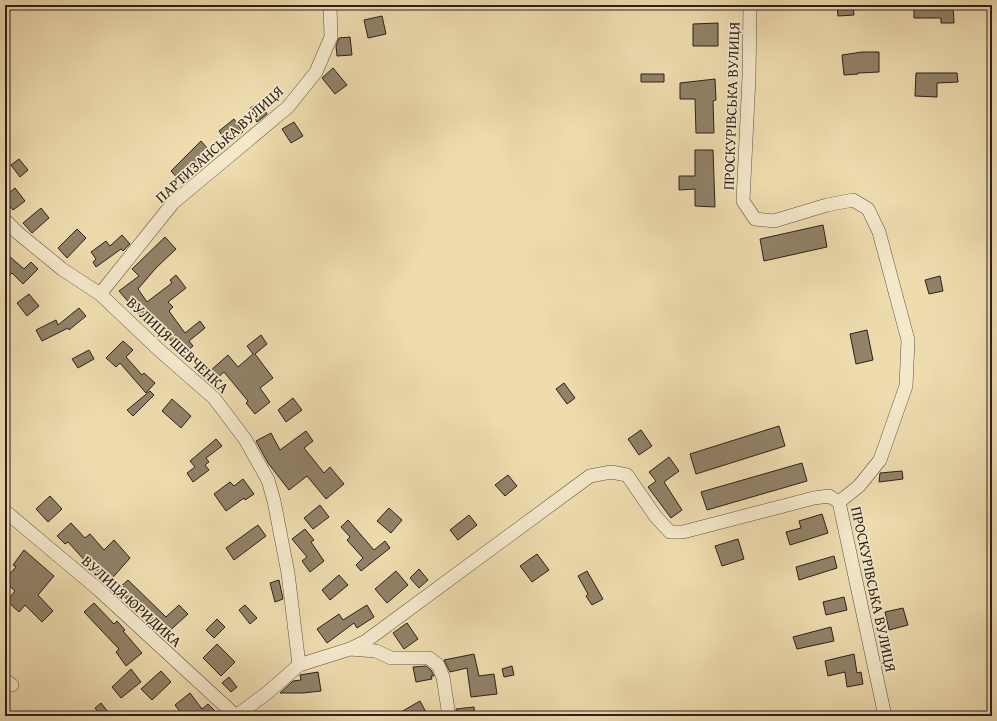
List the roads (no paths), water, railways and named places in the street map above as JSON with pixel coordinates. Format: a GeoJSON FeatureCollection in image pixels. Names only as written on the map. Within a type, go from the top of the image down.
{"type":"FeatureCollection","features":[{"type":"Feature","properties":{"kind":"street","name":"ПАРТИЗАНСЬКА ВУЛИЦЯ"},"geometry":{"type":"LineString","coordinates":[[100,294],[173,203],[288,107],[316,72],[331,37],[330,5]]}},
{"type":"Feature","properties":{"kind":"street","name":"ПРОСКУРІВСЬКА ВУЛИЦЯ"},"geometry":{"type":"LineString","coordinates":[[750,5],[749,77],[743,201],[755,219],[774,221],[827,205],[853,200],[868,209],[879,232],[908,340],[906,386],[880,460],[858,486],[839,502],[885,716]]}},
{"type":"Feature","properties":{"kind":"street","name":"ВУЛИЦЯ ШЕВЧЕНКА"},"geometry":{"type":"LineString","coordinates":[[5,220],[18,233],[62,269],[100,294],[159,350],[214,398],[245,439],[268,480],[274,501],[288,573],[299,665]]}},
{"type":"Feature","properties":{"kind":"street"},"geometry":{"type":"LineString","coordinates":[[236,716],[267,693],[299,665],[350,649],[366,641],[590,476],[611,472],[627,475],[656,517],[670,532],[683,532],[814,498],[829,496],[839,502]]}},
{"type":"Feature","properties":{"kind":"street","name":"ВУЛИЦЯ ЮРИДИКА"},"geometry":{"type":"LineString","coordinates":[[5,511],[99,590],[236,716]]}},
{"type":"Feature","properties":{"kind":"street"},"geometry":{"type":"LineString","coordinates":[[350,649],[376,651],[391,658],[429,658],[438,666],[443,677],[449,716]]}}]}
